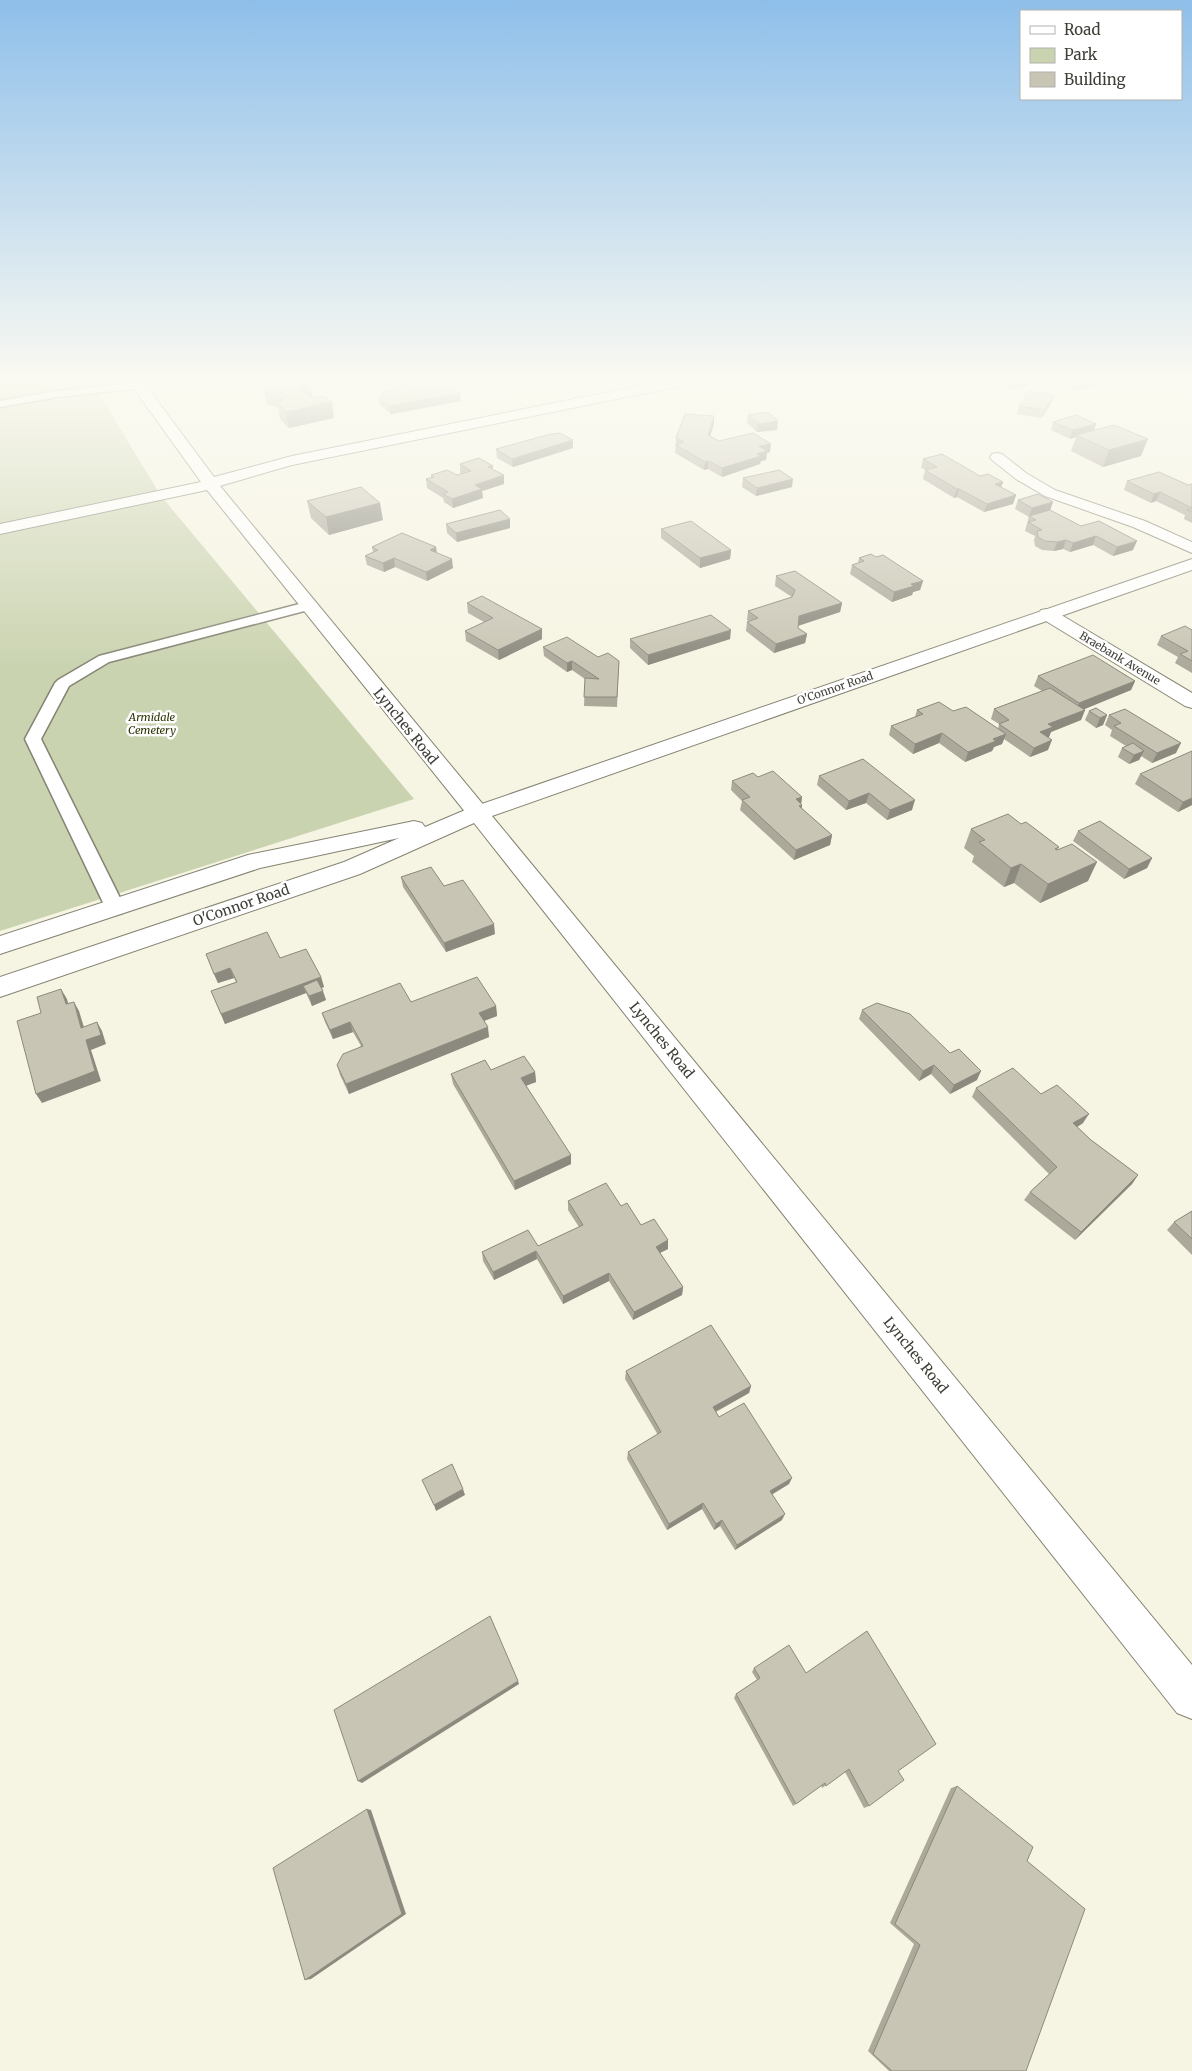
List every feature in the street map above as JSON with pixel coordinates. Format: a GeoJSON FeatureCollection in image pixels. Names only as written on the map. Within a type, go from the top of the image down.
{"type":"FeatureCollection","features":[{"type":"Feature","properties":{"kind":"street","name":"Lynches Road"},"geometry":{"type":"LineString","coordinates":[[204,476],[307,606],[507,846],[1192,1698]]}},
{"type":"Feature","properties":{"kind":"street"},"geometry":{"type":"LineString","coordinates":[[0,529],[170,494],[240,476]]}},
{"type":"Feature","properties":{"kind":"street"},"geometry":{"type":"LineString","coordinates":[[1021,476],[1050,493],[1139,524],[1192,548]]}},
{"type":"Feature","properties":{"kind":"street","name":"O'Connor Road"},"geometry":{"type":"LineString","coordinates":[[0,987],[352,868],[478,813],[1192,564]]}},
{"type":"Feature","properties":{"kind":"street","name":"Braebank Avenue"},"geometry":{"type":"LineString","coordinates":[[1047,614],[1192,702]]}},
{"type":"Feature","properties":{"kind":"street","name":"O'Connor Road"},"geometry":{"type":"LineString","coordinates":[[0,945],[256,861],[478,813]]}},
{"type":"Feature","properties":{"kind":"lane"},"geometry":{"type":"LineString","coordinates":[[115,908],[33,739],[63,683],[104,659],[307,606]]}},
{"type":"Feature","properties":{"kind":"green space","name":"Armidale Cemetery"},"geometry":{"type":"Polygon","coordinates":[[[0,476],[149,476],[161,496],[414,799],[0,931],[0,476]]]}},
{"type":"Feature","properties":{"kind":"building"},"geometry":{"type":"Polygon","coordinates":[[[432,476],[502,476],[475,485],[482,489],[452,499],[443,494],[448,492],[426,479],[434,477],[432,476]]]}},
{"type":"Feature","properties":{"kind":"building"},"geometry":{"type":"Polygon","coordinates":[[[754,476],[788,476],[793,479],[757,488],[743,478],[754,476]]]}},
{"type":"Feature","properties":{"kind":"building"},"geometry":{"type":"Polygon","coordinates":[[[935,476],[991,476],[1003,482],[995,484],[1016,495],[987,504],[935,476]]]}},
{"type":"Feature","properties":{"kind":"building"},"geometry":{"type":"Polygon","coordinates":[[[1146,476],[1167,476],[1188,485],[1192,484],[1192,508],[1160,492],[1154,494],[1127,481],[1146,476]]]}},
{"type":"Feature","properties":{"kind":"building"},"geometry":{"type":"Polygon","coordinates":[[[361,487],[380,503],[326,517],[307,501],[361,487]]]}},
{"type":"Feature","properties":{"kind":"building"},"geometry":{"type":"Polygon","coordinates":[[[1038,494],[1053,502],[1032,508],[1018,500],[1038,494]]]}},
{"type":"Feature","properties":{"kind":"building"},"geometry":{"type":"Polygon","coordinates":[[[500,510],[510,519],[456,533],[446,524],[500,510]]]}},
{"type":"Feature","properties":{"kind":"building"},"geometry":{"type":"Polygon","coordinates":[[[1050,510],[1081,526],[1099,521],[1137,541],[1117,547],[1096,536],[1073,543],[1066,540],[1057,542],[1045,541],[1038,537],[1037,531],[1042,530],[1028,522],[1036,520],[1029,516],[1050,510]]]}},
{"type":"Feature","properties":{"kind":"building"},"geometry":{"type":"Polygon","coordinates":[[[691,521],[731,550],[700,558],[661,529],[691,521]]]}},
{"type":"Feature","properties":{"kind":"building"},"geometry":{"type":"Polygon","coordinates":[[[402,533],[436,547],[430,550],[452,559],[426,572],[394,558],[383,563],[365,556],[378,550],[372,547],[402,533]]]}},
{"type":"Feature","properties":{"kind":"building"},"geometry":{"type":"Polygon","coordinates":[[[871,554],[876,557],[883,555],[923,581],[894,592],[852,565],[864,561],[859,558],[871,554]]]}},
{"type":"Feature","properties":{"kind":"building"},"geometry":{"type":"Polygon","coordinates":[[[795,571],[842,603],[799,616],[798,628],[807,634],[776,644],[747,622],[758,618],[748,611],[792,597],[795,590],[776,576],[795,571]]]}},
{"type":"Feature","properties":{"kind":"building"},"geometry":{"type":"Polygon","coordinates":[[[482,596],[542,629],[498,650],[465,631],[493,618],[467,603],[482,596]]]}},
{"type":"Feature","properties":{"kind":"building"},"geometry":{"type":"Polygon","coordinates":[[[711,615],[731,630],[648,655],[630,639],[711,615]]]}},
{"type":"Feature","properties":{"kind":"building"},"geometry":{"type":"Polygon","coordinates":[[[1185,626],[1192,630],[1192,661],[1180,654],[1188,651],[1161,636],[1185,626]]]}},
{"type":"Feature","properties":{"kind":"building"},"geometry":{"type":"Polygon","coordinates":[[[567,637],[598,657],[608,653],[619,661],[617,697],[584,697],[585,678],[599,679],[572,661],[567,663],[543,647],[567,637]]]}},
{"type":"Feature","properties":{"kind":"building"},"geometry":{"type":"Polygon","coordinates":[[[1093,655],[1135,681],[1079,703],[1038,676],[1093,655]]]}},
{"type":"Feature","properties":{"kind":"building"},"geometry":{"type":"Polygon","coordinates":[[[1050,688],[1085,710],[1048,724],[1053,727],[1040,732],[1052,740],[1034,748],[999,724],[1009,720],[994,709],[1050,688]]]}},
{"type":"Feature","properties":{"kind":"building"},"geometry":{"type":"Polygon","coordinates":[[[939,702],[953,711],[966,707],[1006,734],[993,739],[996,741],[968,752],[942,733],[915,744],[891,726],[923,714],[917,710],[939,702]]]}},
{"type":"Feature","properties":{"kind":"building"},"geometry":{"type":"Polygon","coordinates":[[[1096,708],[1107,715],[1100,718],[1089,711],[1096,708]]]}},
{"type":"Feature","properties":{"kind":"building"},"geometry":{"type":"Polygon","coordinates":[[[1125,709],[1181,743],[1157,753],[1114,726],[1121,723],[1109,715],[1125,709]]]}},
{"type":"Feature","properties":{"kind":"building"},"geometry":{"type":"Polygon","coordinates":[[[1133,743],[1144,751],[1134,755],[1122,748],[1133,743]]]}},
{"type":"Feature","properties":{"kind":"building"},"geometry":{"type":"Polygon","coordinates":[[[1192,751],[1192,798],[1183,802],[1140,774],[1192,751]]]}},
{"type":"Feature","properties":{"kind":"building"},"geometry":{"type":"Polygon","coordinates":[[[863,759],[915,800],[890,810],[869,793],[849,801],[819,776],[863,759]]]}},
{"type":"Feature","properties":{"kind":"building"},"geometry":{"type":"Polygon","coordinates":[[[773,771],[802,797],[796,799],[802,805],[799,806],[832,835],[796,850],[742,800],[750,797],[732,781],[753,773],[758,777],[773,771]]]}},
{"type":"Feature","properties":{"kind":"building"},"geometry":{"type":"Polygon","coordinates":[[[1008,814],[1021,824],[1026,822],[1059,847],[1055,849],[1057,850],[1072,844],[1097,862],[1048,884],[1021,864],[1011,868],[979,842],[985,840],[971,829],[1008,814]]]}},
{"type":"Feature","properties":{"kind":"building"},"geometry":{"type":"Polygon","coordinates":[[[1100,821],[1152,858],[1129,869],[1078,831],[1100,821]]]}},
{"type":"Feature","properties":{"kind":"building"},"geometry":{"type":"Polygon","coordinates":[[[431,867],[444,886],[463,880],[494,924],[444,943],[401,877],[431,867]]]}},
{"type":"Feature","properties":{"kind":"building"},"geometry":{"type":"Polygon","coordinates":[[[267,932],[280,958],[306,949],[321,977],[221,1014],[211,991],[237,982],[230,968],[214,974],[206,954],[267,932]]]}},
{"type":"Feature","properties":{"kind":"building"},"geometry":{"type":"Polygon","coordinates":[[[477,977],[496,1006],[479,1013],[488,1027],[346,1084],[337,1065],[343,1054],[363,1046],[350,1022],[330,1030],[322,1013],[400,983],[411,1002],[477,977]]]}},
{"type":"Feature","properties":{"kind":"building"},"geometry":{"type":"Polygon","coordinates":[[[317,980],[323,991],[309,996],[303,986],[317,980]]]}},
{"type":"Feature","properties":{"kind":"building"},"geometry":{"type":"Polygon","coordinates":[[[61,989],[66,1004],[74,1002],[81,1028],[97,1022],[101,1035],[86,1040],[95,1071],[36,1094],[17,1021],[41,1013],[37,997],[61,989]]]}},
{"type":"Feature","properties":{"kind":"building"},"geometry":{"type":"Polygon","coordinates":[[[877,1003],[910,1014],[950,1053],[959,1049],[981,1071],[954,1085],[934,1065],[923,1071],[862,1010],[877,1003]]]}},
{"type":"Feature","properties":{"kind":"building"},"geometry":{"type":"Polygon","coordinates":[[[524,1056],[535,1072],[521,1078],[571,1155],[514,1181],[451,1074],[485,1060],[491,1070],[524,1056]]]}},
{"type":"Feature","properties":{"kind":"building"},"geometry":{"type":"Polygon","coordinates":[[[1013,1068],[1041,1094],[1057,1085],[1089,1114],[1073,1123],[1091,1140],[1138,1175],[1081,1232],[1030,1192],[1057,1167],[976,1088],[1013,1068]]]}},
{"type":"Feature","properties":{"kind":"building"},"geometry":{"type":"Polygon","coordinates":[[[606,1183],[621,1206],[627,1203],[641,1225],[654,1219],[668,1240],[656,1247],[683,1287],[634,1312],[609,1273],[563,1296],[536,1251],[493,1272],[482,1252],[528,1230],[538,1246],[583,1225],[568,1201],[606,1183]]]}},
{"type":"Feature","properties":{"kind":"building"},"geometry":{"type":"Polygon","coordinates":[[[1192,1211],[1192,1239],[1174,1222],[1192,1211]]]}},
{"type":"Feature","properties":{"kind":"building"},"geometry":{"type":"Polygon","coordinates":[[[711,1325],[751,1386],[713,1407],[719,1417],[744,1403],[792,1478],[770,1491],[785,1514],[737,1545],[722,1520],[716,1524],[703,1503],[669,1524],[628,1452],[661,1432],[626,1371],[711,1325]]]}},
{"type":"Feature","properties":{"kind":"building"},"geometry":{"type":"Polygon","coordinates":[[[452,1464],[463,1489],[434,1505],[422,1480],[452,1464]]]}},
{"type":"Feature","properties":{"kind":"building"},"geometry":{"type":"Polygon","coordinates":[[[490,1616],[518,1681],[358,1781],[334,1710],[490,1616]]]}},
{"type":"Feature","properties":{"kind":"building"},"geometry":{"type":"Polygon","coordinates":[[[867,1631],[936,1744],[898,1771],[904,1780],[869,1806],[849,1769],[826,1786],[825,1783],[796,1804],[736,1694],[760,1678],[754,1668],[789,1645],[806,1673],[867,1631]]]}},
{"type":"Feature","properties":{"kind":"building"},"geometry":{"type":"Polygon","coordinates":[[[957,1786],[1033,1847],[1027,1861],[1085,1909],[1026,2071],[892,2071],[873,2054],[920,1945],[895,1924],[957,1786]]]}},
{"type":"Feature","properties":{"kind":"building"},"geometry":{"type":"Polygon","coordinates":[[[367,1809],[402,1914],[305,1980],[273,1868],[367,1809]]]}}]}
